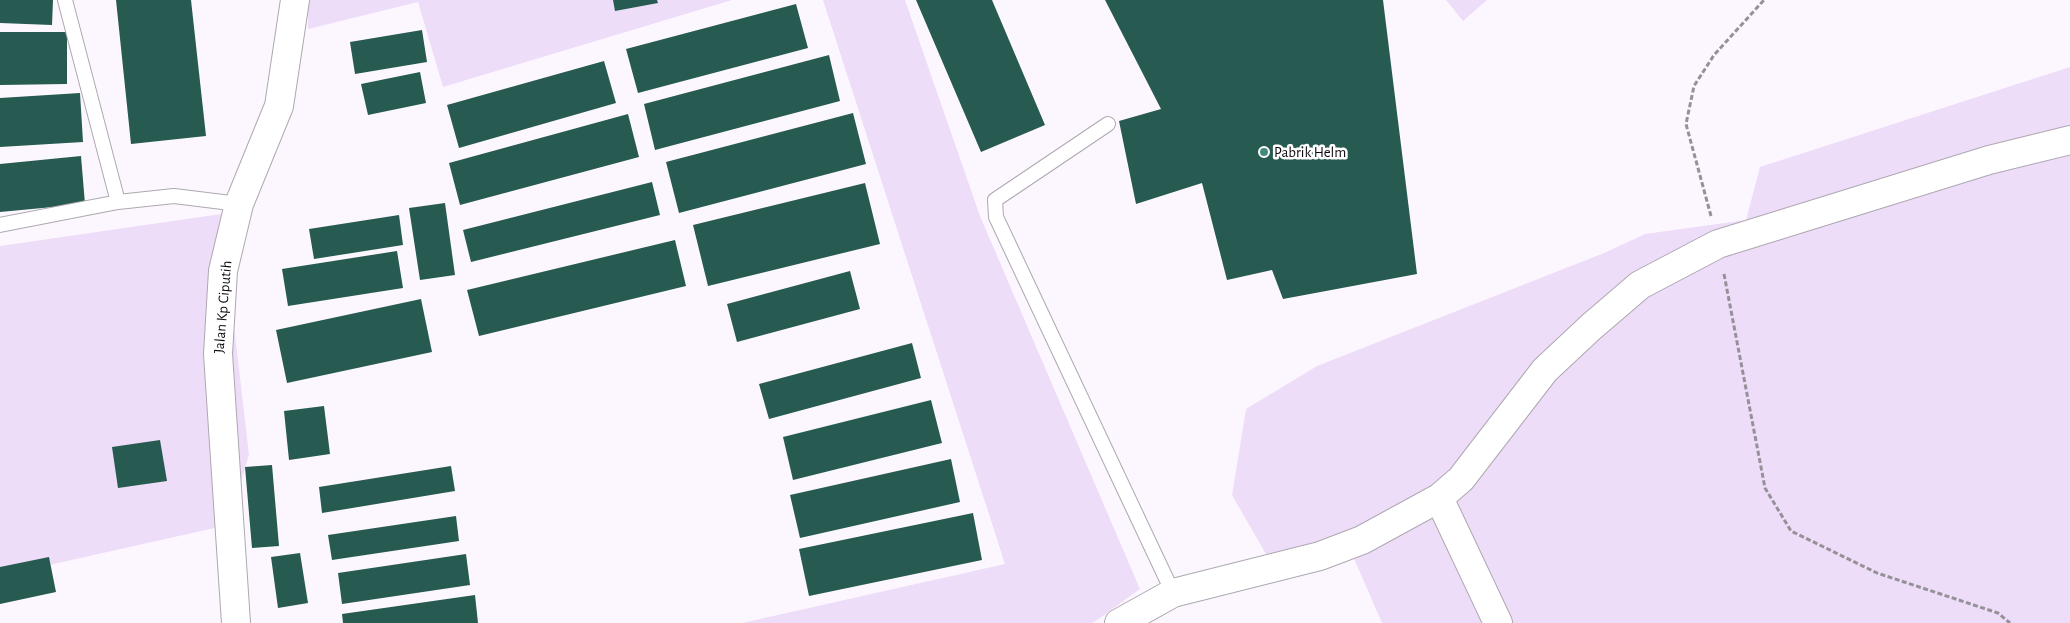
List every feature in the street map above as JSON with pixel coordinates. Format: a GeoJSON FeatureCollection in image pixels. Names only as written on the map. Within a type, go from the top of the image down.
{"type":"FeatureCollection","features":[{"type":"Feature","properties":{"kind":"street","name":"Jalan Kp Ciputih"},"geometry":{"type":"LineString","coordinates":[[236,623],[218,354],[223,271],[239,204],[279,106],[295,0]]}},
{"type":"Feature","properties":{"kind":"street"},"geometry":{"type":"LineString","coordinates":[[1119,623],[1173,593],[1320,556],[1362,540],[1439,498],[1461,479],[1545,370],[1592,327],[1640,286],[1718,244],[1989,160],[2070,140]]}},
{"type":"Feature","properties":{"kind":"street"},"geometry":{"type":"LineString","coordinates":[[1439,498],[1498,623]]}},
{"type":"Feature","properties":{"kind":"lane"},"geometry":{"type":"LineString","coordinates":[[65,0],[118,202]]}},
{"type":"Feature","properties":{"kind":"lane"},"geometry":{"type":"LineString","coordinates":[[1108,124],[995,200],[996,217],[1173,593]]}},
{"type":"Feature","properties":{"kind":"lane"},"geometry":{"type":"LineString","coordinates":[[0,226],[118,202],[174,196],[239,204]]}},
{"type":"Feature","properties":{"kind":"path"},"geometry":{"type":"LineString","coordinates":[[1764,0],[1714,54],[1694,86],[1686,124],[1718,244],[1765,488],[1791,531],[1877,573],[1998,613],[2010,623]]}},
{"type":"Feature","properties":{"kind":"shaded area"},"geometry":{"type":"Polygon","coordinates":[[[308,0],[732,0],[443,87],[418,2],[308,29],[308,0]]]}},
{"type":"Feature","properties":{"kind":"shaded area"},"geometry":{"type":"Polygon","coordinates":[[[823,0],[905,0],[980,216],[1140,589],[1093,623],[742,623],[1005,564],[823,0]]]}},
{"type":"Feature","properties":{"kind":"shaded area"},"geometry":{"type":"Polygon","coordinates":[[[1446,0],[1487,0],[1463,21],[1446,0]]]}},
{"type":"Feature","properties":{"kind":"shaded area"},"geometry":{"type":"Polygon","coordinates":[[[2070,67],[2070,623],[1382,623],[1348,545],[1274,568],[1232,495],[1246,409],[1317,366],[1604,253],[1645,234],[1746,220],[1760,167],[2070,67]]]}},
{"type":"Feature","properties":{"kind":"shaded area"},"geometry":{"type":"Polygon","coordinates":[[[221,214],[249,455],[228,525],[0,576],[0,246],[221,214]]]}},
{"type":"Feature","properties":{"kind":"building"},"geometry":{"type":"Polygon","coordinates":[[[0,0],[53,0],[52,25],[0,23],[0,0]]]}},
{"type":"Feature","properties":{"kind":"building"},"geometry":{"type":"Polygon","coordinates":[[[116,0],[191,0],[206,136],[131,144],[116,0]]]}},
{"type":"Feature","properties":{"kind":"building"},"geometry":{"type":"Polygon","coordinates":[[[613,0],[657,0],[658,3],[615,11],[613,0]]]}},
{"type":"Feature","properties":{"kind":"building"},"geometry":{"type":"Polygon","coordinates":[[[916,0],[992,0],[1045,125],[981,152],[916,0]]]}},
{"type":"Feature","properties":{"kind":"building","name":"Pabrik Helm"},"geometry":{"type":"Polygon","coordinates":[[[1105,0],[1383,0],[1417,274],[1283,299],[1272,270],[1227,280],[1202,183],[1136,204],[1119,121],[1161,109],[1105,0]]]}},
{"type":"Feature","properties":{"kind":"building"},"geometry":{"type":"Polygon","coordinates":[[[796,4],[808,48],[638,93],[626,49],[796,4]]]}},
{"type":"Feature","properties":{"kind":"building"},"geometry":{"type":"Polygon","coordinates":[[[422,30],[427,62],[355,74],[350,42],[422,30]]]}},
{"type":"Feature","properties":{"kind":"building"},"geometry":{"type":"Polygon","coordinates":[[[0,32],[67,32],[67,84],[0,85],[0,32]]]}},
{"type":"Feature","properties":{"kind":"building"},"geometry":{"type":"Polygon","coordinates":[[[829,55],[840,101],[655,150],[644,104],[829,55]]]}},
{"type":"Feature","properties":{"kind":"building"},"geometry":{"type":"Polygon","coordinates":[[[604,61],[616,103],[459,148],[447,105],[604,61]]]}},
{"type":"Feature","properties":{"kind":"building"},"geometry":{"type":"Polygon","coordinates":[[[420,72],[426,103],[368,115],[361,84],[420,72]]]}},
{"type":"Feature","properties":{"kind":"building"},"geometry":{"type":"Polygon","coordinates":[[[80,93],[83,142],[0,147],[0,98],[80,93]]]}},
{"type":"Feature","properties":{"kind":"building"},"geometry":{"type":"Polygon","coordinates":[[[853,113],[866,164],[679,213],[666,162],[853,113]]]}},
{"type":"Feature","properties":{"kind":"building"},"geometry":{"type":"Polygon","coordinates":[[[628,114],[639,157],[460,205],[449,163],[628,114]]]}},
{"type":"Feature","properties":{"kind":"building"},"geometry":{"type":"Polygon","coordinates":[[[81,156],[85,204],[0,212],[0,164],[81,156]]]}},
{"type":"Feature","properties":{"kind":"building"},"geometry":{"type":"Polygon","coordinates":[[[652,182],[660,215],[471,262],[463,230],[652,182]]]}},
{"type":"Feature","properties":{"kind":"building"},"geometry":{"type":"Polygon","coordinates":[[[865,183],[880,244],[708,286],[693,225],[865,183]]]}},
{"type":"Feature","properties":{"kind":"building"},"geometry":{"type":"Polygon","coordinates":[[[445,203],[455,275],[420,280],[409,208],[445,203]]]}},
{"type":"Feature","properties":{"kind":"building"},"geometry":{"type":"Polygon","coordinates":[[[399,215],[403,245],[314,259],[309,229],[399,215]]]}},
{"type":"Feature","properties":{"kind":"building"},"geometry":{"type":"Polygon","coordinates":[[[675,240],[686,286],[479,336],[467,290],[675,240]]]}},
{"type":"Feature","properties":{"kind":"building"},"geometry":{"type":"Polygon","coordinates":[[[397,251],[403,288],[288,306],[282,269],[397,251]]]}},
{"type":"Feature","properties":{"kind":"building"},"geometry":{"type":"Polygon","coordinates":[[[850,271],[860,309],[737,342],[727,304],[850,271]]]}},
{"type":"Feature","properties":{"kind":"building"},"geometry":{"type":"Polygon","coordinates":[[[421,299],[432,352],[287,383],[276,330],[421,299]]]}},
{"type":"Feature","properties":{"kind":"building"},"geometry":{"type":"Polygon","coordinates":[[[912,343],[921,378],[769,419],[759,384],[912,343]]]}},
{"type":"Feature","properties":{"kind":"building"},"geometry":{"type":"Polygon","coordinates":[[[931,400],[942,443],[793,480],[783,437],[931,400]]]}},
{"type":"Feature","properties":{"kind":"building"},"geometry":{"type":"Polygon","coordinates":[[[324,406],[330,454],[289,460],[284,411],[324,406]]]}},
{"type":"Feature","properties":{"kind":"building"},"geometry":{"type":"Polygon","coordinates":[[[160,440],[167,481],[118,488],[112,447],[160,440]]]}},
{"type":"Feature","properties":{"kind":"building"},"geometry":{"type":"Polygon","coordinates":[[[951,459],[960,502],[800,538],[790,495],[951,459]]]}},
{"type":"Feature","properties":{"kind":"building"},"geometry":{"type":"Polygon","coordinates":[[[272,465],[279,546],[252,548],[245,467],[272,465]]]}},
{"type":"Feature","properties":{"kind":"building"},"geometry":{"type":"Polygon","coordinates":[[[451,466],[455,491],[322,513],[319,487],[451,466]]]}},
{"type":"Feature","properties":{"kind":"building"},"geometry":{"type":"Polygon","coordinates":[[[973,513],[982,560],[809,596],[799,549],[973,513]]]}},
{"type":"Feature","properties":{"kind":"building"},"geometry":{"type":"Polygon","coordinates":[[[456,516],[459,541],[332,560],[328,535],[456,516]]]}},
{"type":"Feature","properties":{"kind":"building"},"geometry":{"type":"Polygon","coordinates":[[[300,553],[308,603],[278,608],[271,557],[300,553]]]}},
{"type":"Feature","properties":{"kind":"building"},"geometry":{"type":"Polygon","coordinates":[[[466,554],[470,585],[342,604],[338,573],[466,554]]]}},
{"type":"Feature","properties":{"kind":"building"},"geometry":{"type":"Polygon","coordinates":[[[49,557],[56,592],[0,604],[0,567],[49,557]]]}},
{"type":"Feature","properties":{"kind":"building"},"geometry":{"type":"Polygon","coordinates":[[[475,595],[478,623],[343,623],[342,614],[475,595]]]}},
{"type":"Feature","properties":{"kind":"place","name":"Pabrik Helm"},"geometry":{"type":"Point","coordinates":[1264,152]}}]}
